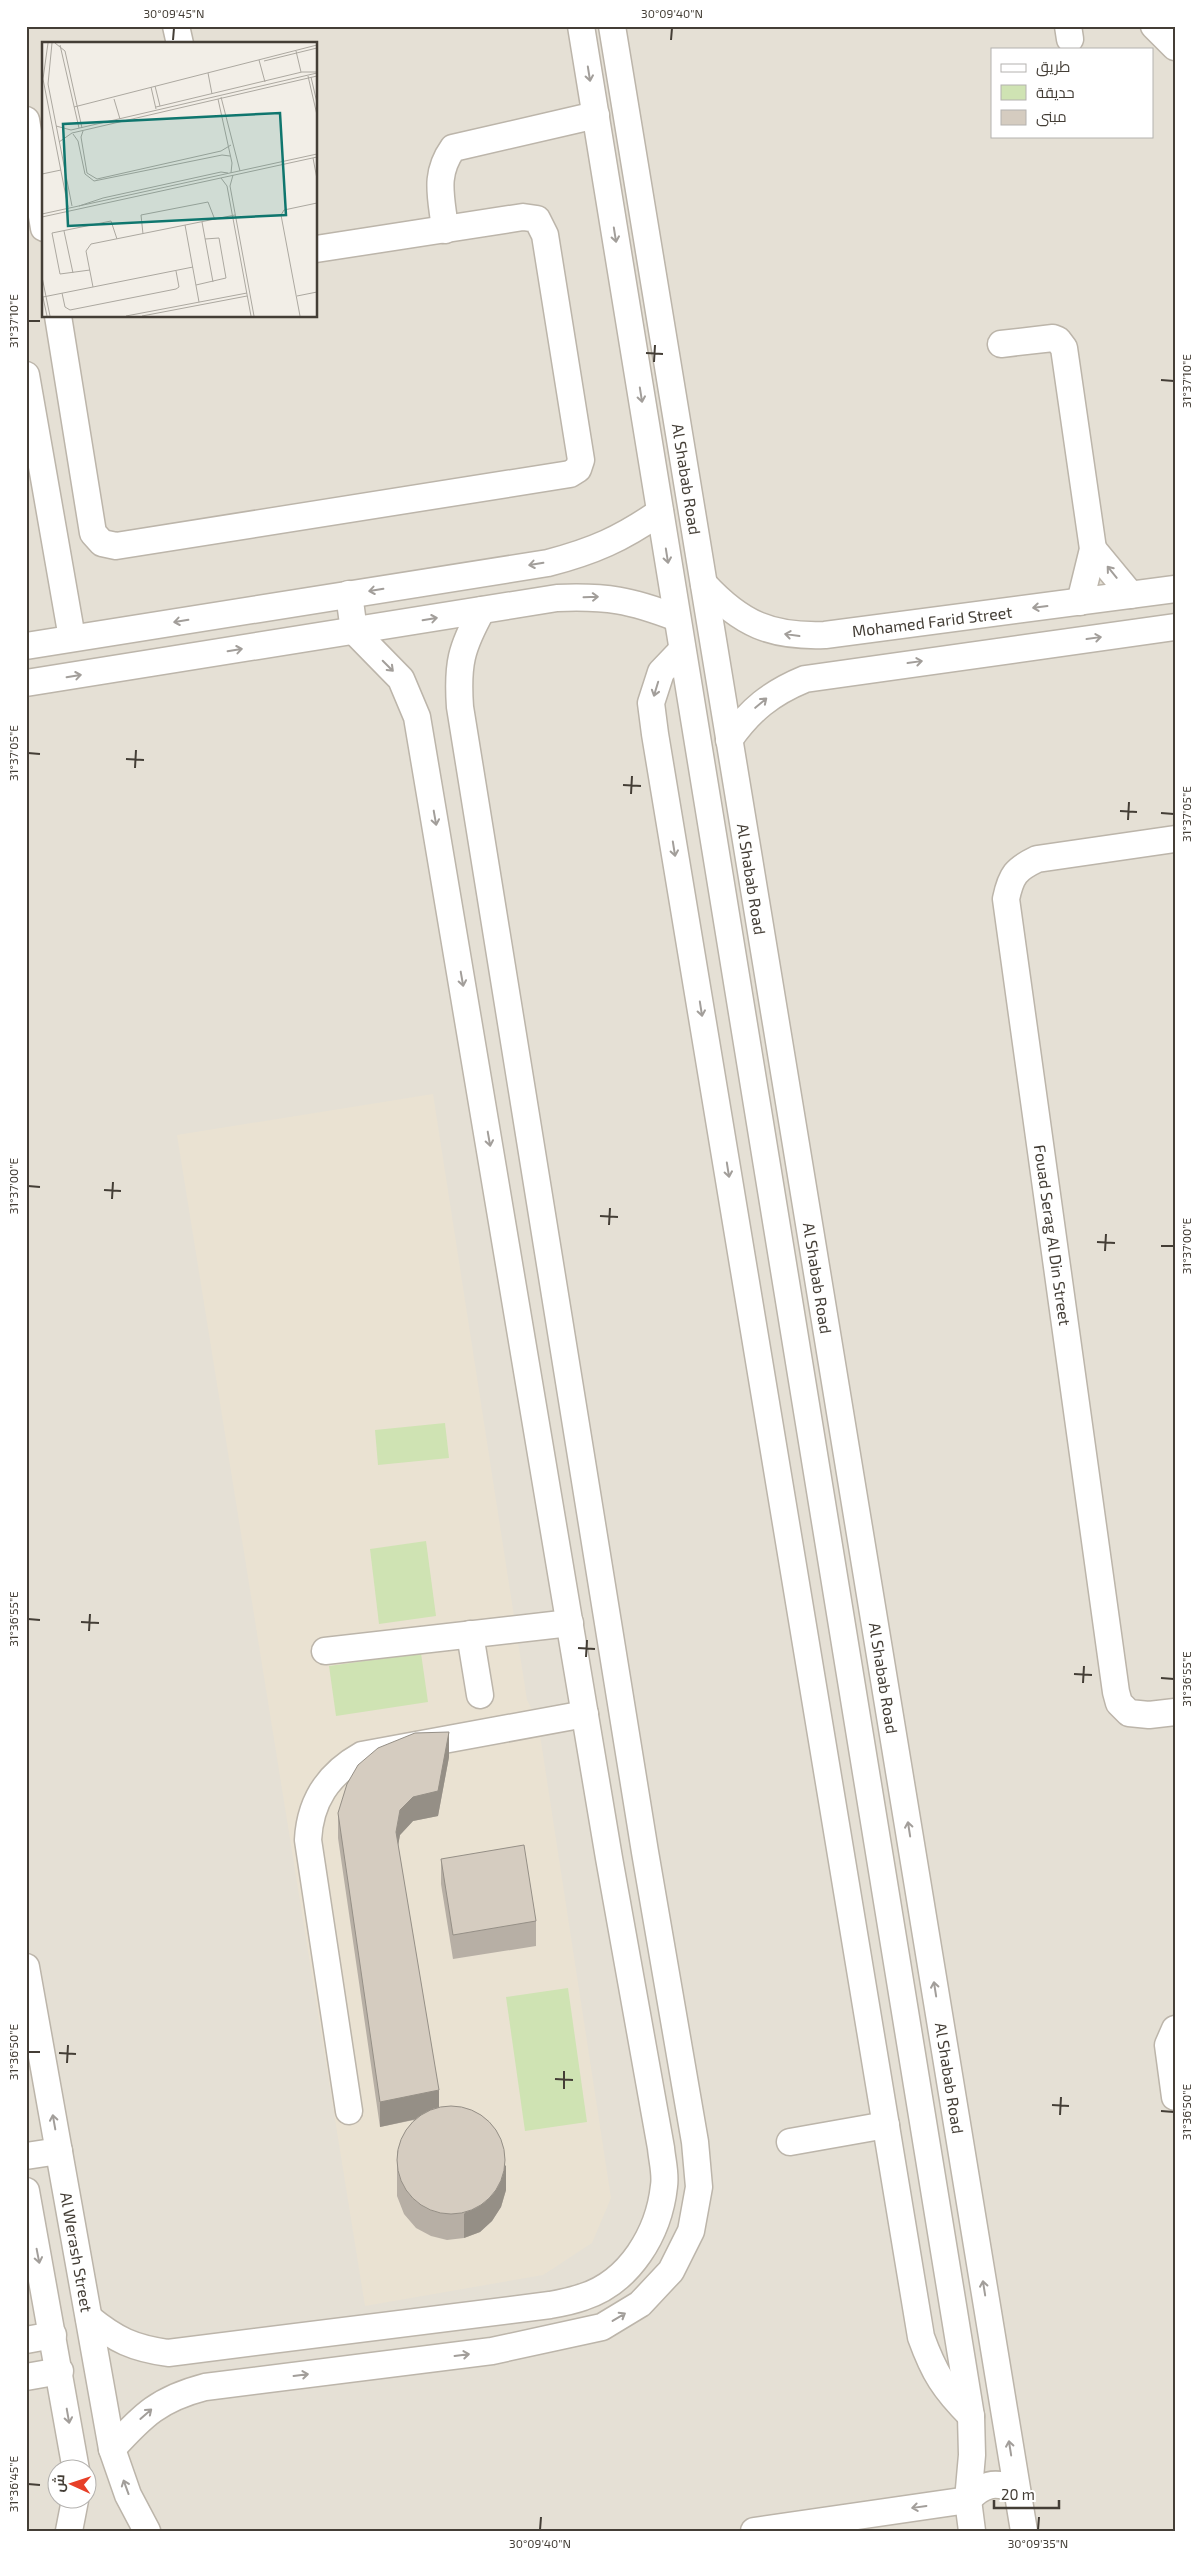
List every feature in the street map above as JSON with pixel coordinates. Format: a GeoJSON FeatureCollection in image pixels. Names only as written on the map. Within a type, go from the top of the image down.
{"type":"FeatureCollection","features":[{"type":"Feature","properties":{"kind":"street"},"geometry":{"type":"LineString","coordinates":[[176,26],[180,42]]}},
{"type":"Feature","properties":{"kind":"street","name":"Al Shabab Road"},"geometry":{"type":"LineString","coordinates":[[581,26],[970,2416],[972,2455],[968,2500],[972,2531]]}},
{"type":"Feature","properties":{"kind":"street","name":"Al Shabab Road"},"geometry":{"type":"LineString","coordinates":[[612,26],[1024,2531]]}},
{"type":"Feature","properties":{"kind":"street"},"geometry":{"type":"LineString","coordinates":[[1154,26],[1175,47]]}},
{"type":"Feature","properties":{"kind":"street"},"geometry":{"type":"LineString","coordinates":[[446,230],[440,180],[443,162],[453,148],[596,115]]}},
{"type":"Feature","properties":{"kind":"street"},"geometry":{"type":"LineString","coordinates":[[26,120],[42,216]]}},
{"type":"Feature","properties":{"kind":"street"},"geometry":{"type":"LineString","coordinates":[[58,318],[93,533],[102,544],[116,546],[570,474],[578,469],[581,460],[544,234],[537,219],[522,217],[446,230],[318,248]]}},
{"type":"Feature","properties":{"kind":"street"},"geometry":{"type":"LineString","coordinates":[[1001,344],[1053,338],[1062,343],[1064,348],[1093,549],[1080,602]]}},
{"type":"Feature","properties":{"kind":"street"},"geometry":{"type":"LineString","coordinates":[[26,375],[72,638]]}},
{"type":"Feature","properties":{"kind":"street"},"geometry":{"type":"LineString","coordinates":[[26,646],[548,562],[588,552],[626,535],[660,512]]}},
{"type":"Feature","properties":{"kind":"street"},"geometry":{"type":"LineString","coordinates":[[1093,549],[1131,595]]}},
{"type":"Feature","properties":{"kind":"street","name":"Mohamed Farid Street"},"geometry":{"type":"LineString","coordinates":[[704,584],[723,605],[745,620],[770,631],[798,636],[825,635],[1175,589]]}},
{"type":"Feature","properties":{"kind":"street"},"geometry":{"type":"LineString","coordinates":[[89,2318],[112,2336],[139,2348],[168,2353],[550,2305],[585,2297],[616,2279],[641,2252],[658,2220],[665,2184],[660,2138],[609,1858],[515,1289],[417,717],[401,680],[354,631],[349,594]]}},
{"type":"Feature","properties":{"kind":"street"},"geometry":{"type":"LineString","coordinates":[[26,684],[557,598],[598,596],[639,603],[677,618]]}},
{"type":"Feature","properties":{"kind":"street"},"geometry":{"type":"LineString","coordinates":[[112,2449],[134,2425],[155,2407],[179,2394],[205,2387],[492,2351],[559,2338],[602,2327],[640,2304],[670,2271],[690,2231],[699,2187],[695,2142],[645,1852],[460,706],[458,673],[466,640],[482,610]]}},
{"type":"Feature","properties":{"kind":"street"},"geometry":{"type":"LineString","coordinates":[[729,740],[743,720],[768,698],[781,688],[804,679],[1175,627]]}},
{"type":"Feature","properties":{"kind":"street"},"geometry":{"type":"LineString","coordinates":[[825,635],[819,645],[817,656],[821,666],[829,674]]}},
{"type":"Feature","properties":{"kind":"street"},"geometry":{"type":"LineString","coordinates":[[682,650],[661,672],[651,703],[655,734],[921,2337],[932,2367],[948,2394],[970,2416]]}},
{"type":"Feature","properties":{"kind":"street","name":"Fouad Serag Al Din Street"},"geometry":{"type":"LineString","coordinates":[[1175,839],[1038,859],[1021,866],[1010,881],[1006,899],[1116,1692],[1120,1703],[1129,1713],[1149,1715],[1175,1712]]}},
{"type":"Feature","properties":{"kind":"street"},"geometry":{"type":"LineString","coordinates":[[515,1289],[552,1283]]}},
{"type":"Feature","properties":{"kind":"street"},"geometry":{"type":"LineString","coordinates":[[545,1469],[582,1463]]}},
{"type":"Feature","properties":{"kind":"street"},"geometry":{"type":"LineString","coordinates":[[325,1651],[570,1623]]}},
{"type":"Feature","properties":{"kind":"street"},"geometry":{"type":"LineString","coordinates":[[470,1634],[480,1695]]}},
{"type":"Feature","properties":{"kind":"street"},"geometry":{"type":"LineString","coordinates":[[349,2111],[308,1840],[311,1815],[323,1788],[346,1763],[362,1755],[585,1714]]}},
{"type":"Feature","properties":{"kind":"street"},"geometry":{"type":"LineString","coordinates":[[609,1858],[645,1852]]}},
{"type":"Feature","properties":{"kind":"street","name":"Al Werash Street"},"geometry":{"type":"LineString","coordinates":[[26,1967],[112,2449],[128,2495],[147,2531]]}},
{"type":"Feature","properties":{"kind":"street"},"geometry":{"type":"LineString","coordinates":[[1175,2029],[1168,2045],[1175,2096]]}},
{"type":"Feature","properties":{"kind":"street"},"geometry":{"type":"LineString","coordinates":[[790,2142],[886,2125]]}},
{"type":"Feature","properties":{"kind":"street"},"geometry":{"type":"LineString","coordinates":[[26,2156],[59,2151]]}},
{"type":"Feature","properties":{"kind":"street"},"geometry":{"type":"LineString","coordinates":[[26,2191],[60,2371],[74,2460]]}},
{"type":"Feature","properties":{"kind":"street"},"geometry":{"type":"LineString","coordinates":[[26,2340],[53,2335]]}},
{"type":"Feature","properties":{"kind":"street"},"geometry":{"type":"LineString","coordinates":[[26,2377],[60,2371]]}},
{"type":"Feature","properties":{"kind":"street"},"geometry":{"type":"LineString","coordinates":[[754,2531],[968,2500],[978,2489],[991,2484],[1006,2485],[1018,2492]]}},
{"type":"Feature","properties":{"kind":"street"},"geometry":{"type":"LineString","coordinates":[[69,2531],[73,2510]]}},
{"type":"Feature","properties":{"kind":"shaded area"},"geometry":{"type":"Polygon","coordinates":[[[26,26],[1175,26],[1175,2531],[26,2531],[26,26]]]}},
{"type":"Feature","properties":{"kind":"shaded area"},"geometry":{"type":"Polygon","coordinates":[[[433,1094],[527,1700],[538,1722],[611,2198],[592,2243],[543,2275],[365,2306],[177,1135],[433,1094]]]}},
{"type":"Feature","properties":{"kind":"green space"},"geometry":{"type":"Polygon","coordinates":[[[445,1423],[449,1458],[378,1465],[375,1430],[445,1423]]]}},
{"type":"Feature","properties":{"kind":"green space"},"geometry":{"type":"Polygon","coordinates":[[[426,1541],[436,1616],[379,1624],[370,1549],[426,1541]]]}},
{"type":"Feature","properties":{"kind":"green space"},"geometry":{"type":"Polygon","coordinates":[[[421,1653],[428,1702],[336,1716],[329,1666],[421,1653]]]}},
{"type":"Feature","properties":{"kind":"green space"},"geometry":{"type":"Polygon","coordinates":[[[568,1988],[587,2122],[525,2131],[506,1997],[568,1988]]]}},
{"type":"Feature","properties":{"kind":"building"},"geometry":{"type":"Polygon","coordinates":[[[449,1732],[438,1791],[413,1797],[400,1810],[396,1832],[439,2090],[380,2102],[338,1813],[347,1784],[358,1765],[378,1748],[415,1733],[449,1732]]]}},
{"type":"Feature","properties":{"kind":"building"},"geometry":{"type":"Polygon","coordinates":[[[524,1845],[536,1921],[453,1935],[441,1859],[524,1845]]]}},
{"type":"Feature","properties":{"kind":"building"},"geometry":{"type":"Polygon","coordinates":[[[451,2106],[472,2110],[489,2122],[501,2139],[505,2160],[501,2181],[489,2198],[472,2210],[451,2214],[430,2210],[413,2198],[401,2181],[397,2160],[401,2139],[413,2122],[430,2110],[451,2106]]]}}]}
